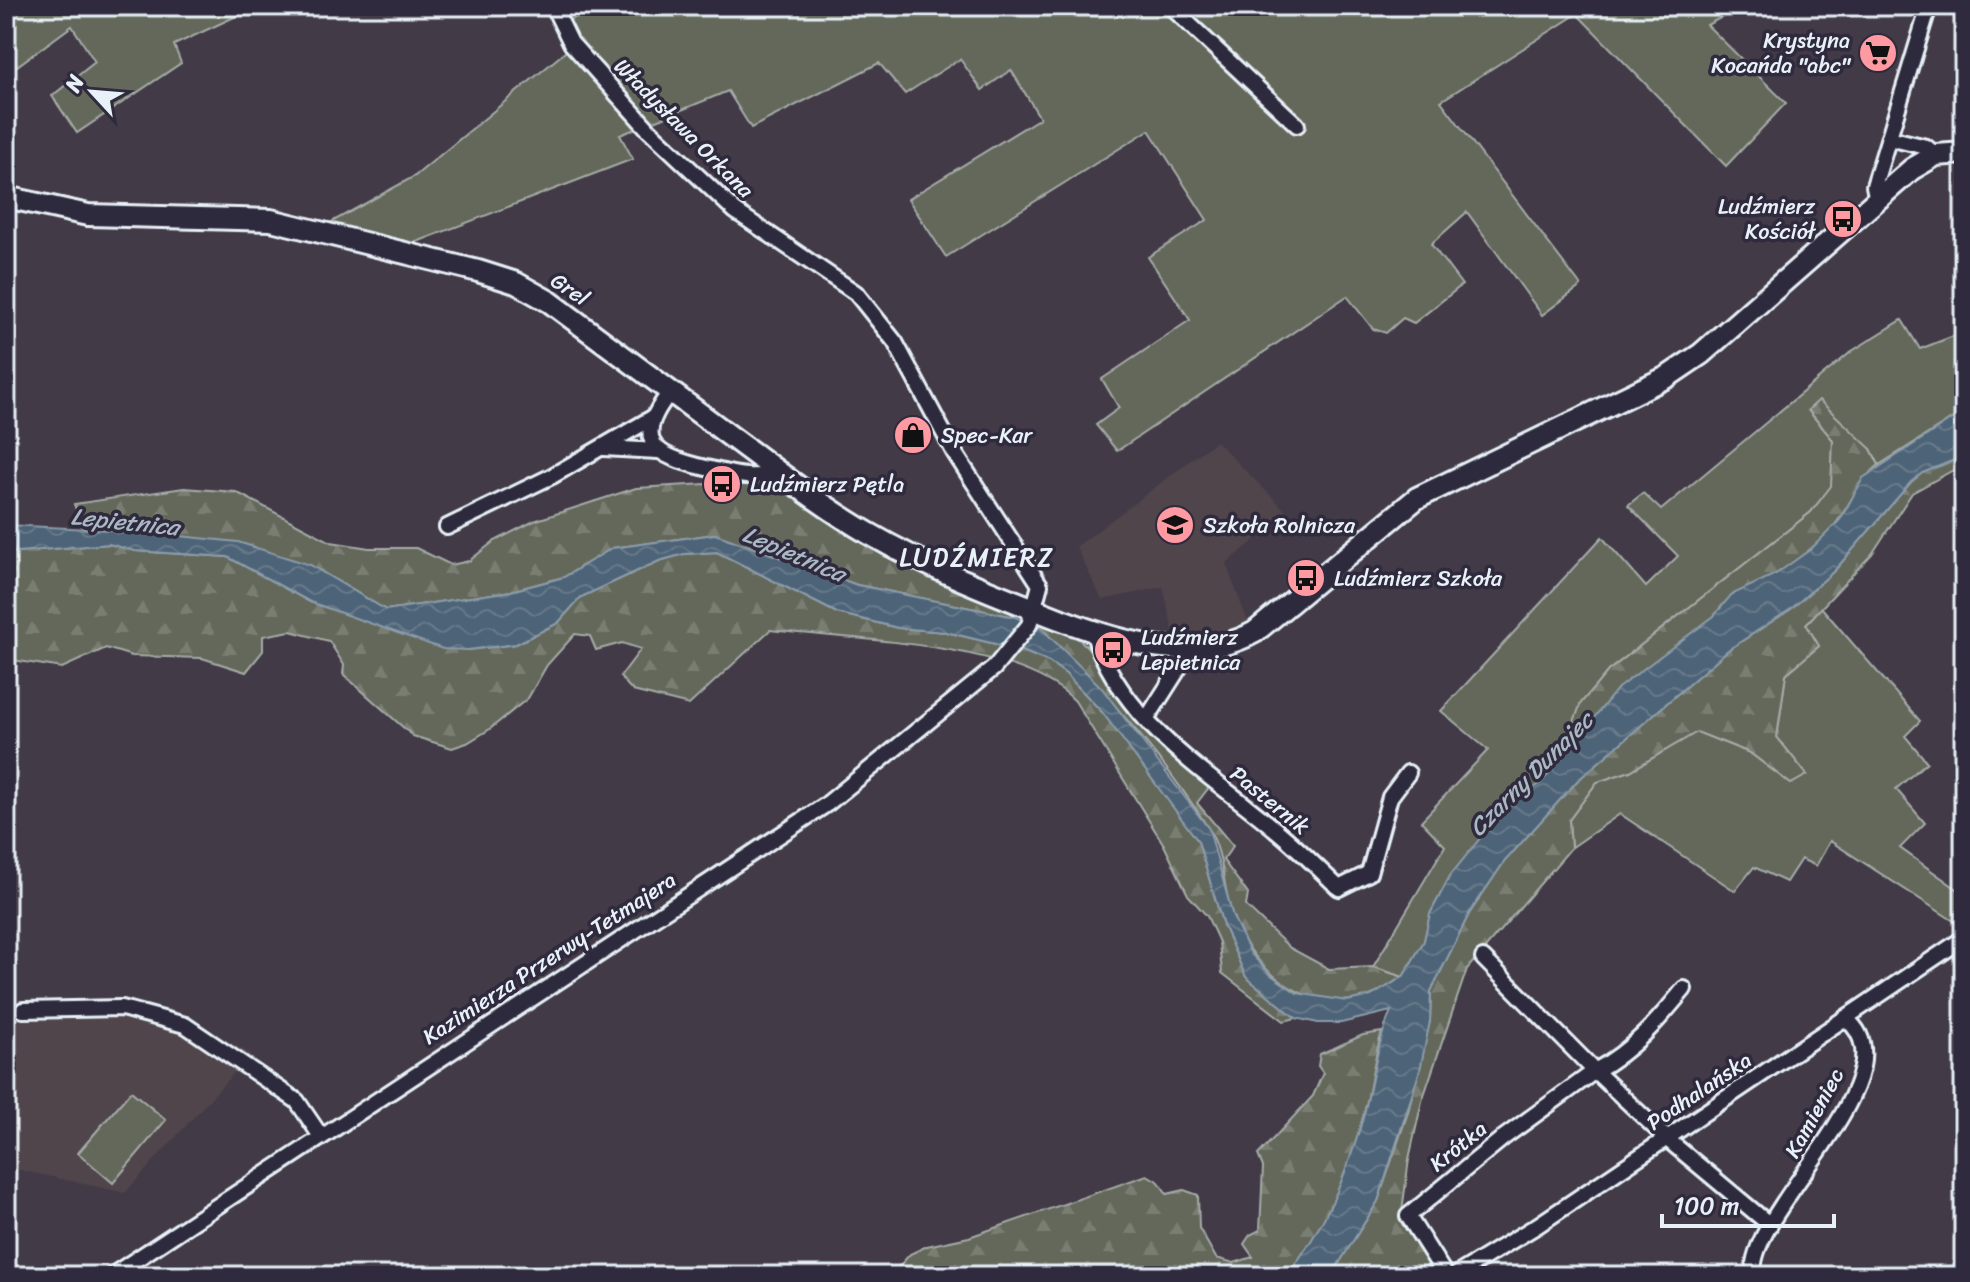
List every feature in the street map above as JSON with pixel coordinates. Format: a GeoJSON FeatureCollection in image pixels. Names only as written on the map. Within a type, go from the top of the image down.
{"type":"FeatureCollection","features":[{"type":"Feature","properties":{"kind":"street","name":"Władysława Orkana"},"geometry":{"type":"LineString","coordinates":[[553,6],[571,43],[649,130],[735,211],[856,293],[886,330],[954,452],[1036,578],[1041,590],[1034,615]]}},
{"type":"Feature","properties":{"kind":"street"},"geometry":{"type":"LineString","coordinates":[[1170,6],[1297,125]]}},
{"type":"Feature","properties":{"kind":"street"},"geometry":{"type":"LineString","coordinates":[[1877,200],[1874,186],[1929,6]]}},
{"type":"Feature","properties":{"kind":"street"},"geometry":{"type":"LineString","coordinates":[[1889,138],[1926,147],[1936,155]]}},
{"type":"Feature","properties":{"kind":"street"},"geometry":{"type":"LineString","coordinates":[[1034,615],[1132,643],[1193,646],[1231,643],[1255,632],[1417,498],[1667,377],[1701,354],[1912,169],[1936,155],[1964,153]]}},
{"type":"Feature","properties":{"kind":"street","name":"Grel"},"geometry":{"type":"LineString","coordinates":[[6,197],[88,215],[271,220],[516,283],[550,302],[833,511],[913,558],[1034,615]]}},
{"type":"Feature","properties":{"kind":"street"},"geometry":{"type":"LineString","coordinates":[[447,527],[603,448],[652,418],[671,391]]}},
{"type":"Feature","properties":{"kind":"street"},"geometry":{"type":"LineString","coordinates":[[652,418],[651,440],[658,451],[674,461],[756,479],[779,472]]}},
{"type":"Feature","properties":{"kind":"street"},"geometry":{"type":"LineString","coordinates":[[603,448],[658,451]]}},
{"type":"Feature","properties":{"kind":"street","name":"Kazimierza Przerwy-Tetmajera"},"geometry":{"type":"LineString","coordinates":[[111,1276],[320,1135],[827,804],[983,679],[1034,615]]}},
{"type":"Feature","properties":{"kind":"street","name":"Pasternik"},"geometry":{"type":"LineString","coordinates":[[1093,632],[1100,655],[1146,720],[1191,766],[1278,832],[1339,888],[1369,873],[1390,797],[1408,773]]}},
{"type":"Feature","properties":{"kind":"street"},"geometry":{"type":"LineString","coordinates":[[1146,720],[1193,646]]}},
{"type":"Feature","properties":{"kind":"street","name":"Podhalańska"},"geometry":{"type":"LineString","coordinates":[[1454,1276],[1667,1139],[1964,938]]}},
{"type":"Feature","properties":{"kind":"street"},"geometry":{"type":"LineString","coordinates":[[1483,958],[1667,1139],[1770,1225]]}},
{"type":"Feature","properties":{"kind":"street","name":"Krótka"},"geometry":{"type":"LineString","coordinates":[[1446,1276],[1408,1216],[1503,1138],[1595,1071],[1620,1057],[1647,1034],[1684,989]]}},
{"type":"Feature","properties":{"kind":"street"},"geometry":{"type":"LineString","coordinates":[[23,1010],[122,1008],[185,1025],[297,1101],[320,1135]]}},
{"type":"Feature","properties":{"kind":"street","name":"Kamieniec"},"geometry":{"type":"LineString","coordinates":[[1749,1273],[1770,1225],[1823,1149],[1861,1072],[1866,1052],[1855,1026],[1846,1019]]}},
{"type":"Feature","properties":{"kind":"shaded area"},"geometry":{"type":"Polygon","coordinates":[[[1216,441],[1288,513],[1226,564],[1249,624],[1227,633],[1174,635],[1163,587],[1102,600],[1076,547],[1216,441]]]}},
{"type":"Feature","properties":{"kind":"shaded area"},"geometry":{"type":"Polygon","coordinates":[[[168,1008],[251,1054],[125,1193],[6,1167],[6,1013],[116,1015],[151,1026],[168,1008]]]}},
{"type":"Feature","properties":{"kind":"green space"},"geometry":{"type":"Polygon","coordinates":[[[6,6],[258,6],[174,45],[181,63],[77,133],[52,96],[95,62],[72,26],[13,69],[6,63],[6,6]]]}},
{"type":"Feature","properties":{"kind":"green space"},"geometry":{"type":"Polygon","coordinates":[[[601,6],[1743,6],[1707,25],[1786,103],[1726,166],[1577,14],[1441,101],[1581,286],[1542,315],[1467,212],[1431,244],[1462,285],[1414,323],[1403,318],[1386,333],[1373,329],[1347,296],[1117,451],[1096,425],[1119,408],[1102,379],[1190,320],[1148,257],[1207,220],[1149,130],[946,257],[908,199],[1040,118],[1011,70],[982,90],[960,59],[905,94],[879,63],[751,128],[728,91],[620,135],[633,159],[414,243],[326,225],[415,176],[565,52],[567,21],[601,6]]]}},
{"type":"Feature","properties":{"kind":"green space"},"geometry":{"type":"Polygon","coordinates":[[[1902,320],[1920,349],[1964,332],[1964,411],[1879,465],[1871,449],[1808,410],[1833,440],[1832,486],[1811,512],[1608,671],[1581,704],[1560,759],[1541,783],[1506,808],[1450,876],[1430,914],[1424,941],[1403,977],[1373,967],[1445,846],[1421,821],[1488,750],[1441,711],[1602,537],[1646,587],[1678,556],[1628,505],[1643,493],[1661,510],[1852,351],[1902,320]]]}},
{"type":"Feature","properties":{"kind":"green space"},"geometry":{"type":"Polygon","coordinates":[[[1819,400],[1871,449],[1879,465],[1823,538],[1780,571],[1726,601],[1715,616],[1560,759],[1581,703],[1608,671],[1811,512],[1831,486],[1833,440],[1808,410],[1819,400]]]}},
{"type":"Feature","properties":{"kind":"green space"},"geometry":{"type":"Polygon","coordinates":[[[1964,456],[1964,464],[1912,493],[1872,554],[1806,624],[1819,646],[1786,674],[1777,737],[1807,775],[1791,784],[1750,753],[1697,732],[1630,771],[1597,782],[1569,820],[1571,848],[1467,969],[1422,1101],[1409,1159],[1401,1219],[1437,1275],[1331,1276],[1378,1201],[1408,1112],[1430,1021],[1431,991],[1469,914],[1504,862],[1577,781],[1728,650],[1791,609],[1835,570],[1911,482],[1922,473],[1964,456]]]}},
{"type":"Feature","properties":{"kind":"green space"},"geometry":{"type":"Polygon","coordinates":[[[707,484],[784,486],[1004,606],[1015,617],[857,585],[715,534],[613,548],[564,577],[511,591],[386,610],[310,565],[131,531],[83,529],[74,504],[184,488],[236,492],[331,542],[369,548],[416,548],[451,565],[469,561],[493,542],[534,521],[636,488],[707,484]]]}},
{"type":"Feature","properties":{"kind":"green space"},"geometry":{"type":"Polygon","coordinates":[[[109,544],[135,551],[228,557],[310,602],[468,650],[516,644],[558,623],[581,597],[659,561],[684,554],[717,552],[837,613],[898,628],[946,632],[1020,650],[1049,662],[1066,674],[1102,712],[1158,783],[1198,841],[1223,925],[1246,977],[1296,1018],[1284,1021],[1222,973],[1219,942],[1207,916],[1188,895],[1164,845],[1075,701],[1049,681],[1015,666],[932,647],[770,630],[689,705],[633,691],[620,677],[641,649],[622,643],[596,650],[590,636],[575,634],[547,665],[528,698],[490,729],[452,748],[413,736],[343,674],[344,665],[329,641],[290,631],[263,636],[263,651],[246,672],[202,658],[132,656],[106,648],[62,668],[6,659],[6,553],[109,544]]]}},
{"type":"Feature","properties":{"kind":"green space"},"geometry":{"type":"Polygon","coordinates":[[[1821,607],[1920,721],[1905,736],[1927,762],[1896,789],[1925,823],[1900,848],[1964,894],[1963,927],[1830,841],[1816,866],[1801,859],[1786,882],[1754,867],[1735,891],[1620,814],[1571,848],[1569,820],[1597,782],[1630,771],[1697,732],[1750,753],[1790,783],[1807,775],[1777,737],[1786,674],[1819,646],[1806,624],[1821,607]]]}},
{"type":"Feature","properties":{"kind":"green space"},"geometry":{"type":"Polygon","coordinates":[[[1049,624],[1077,638],[1088,648],[1151,731],[1179,761],[1210,786],[1197,803],[1233,846],[1223,860],[1248,894],[1246,906],[1290,948],[1329,969],[1373,967],[1403,977],[1371,996],[1344,1001],[1304,994],[1269,971],[1255,956],[1234,919],[1217,848],[1207,826],[1129,722],[1039,626],[1049,624]]]}},
{"type":"Feature","properties":{"kind":"green space"},"geometry":{"type":"Polygon","coordinates":[[[1382,1032],[1363,1117],[1342,1181],[1312,1239],[1286,1276],[896,1276],[896,1270],[910,1254],[927,1246],[969,1237],[1147,1175],[1159,1182],[1167,1194],[1184,1190],[1198,1195],[1199,1228],[1216,1258],[1234,1263],[1253,1257],[1244,1244],[1250,1235],[1260,1230],[1263,1167],[1258,1155],[1313,1096],[1323,1073],[1318,1066],[1320,1054],[1363,1035],[1382,1032]]]}},
{"type":"Feature","properties":{"kind":"green space"},"geometry":{"type":"Polygon","coordinates":[[[131,1091],[166,1120],[113,1183],[78,1153],[131,1091]]]}},
{"type":"Feature","properties":{"kind":"water"},"geometry":{"type":"Polygon","coordinates":[[[1964,411],[1964,456],[1922,473],[1911,482],[1835,570],[1791,609],[1728,650],[1577,781],[1504,862],[1469,914],[1431,991],[1430,1021],[1420,1070],[1378,1201],[1331,1276],[1286,1276],[1323,1220],[1349,1161],[1391,1011],[1341,1023],[1318,1023],[1296,1018],[1246,977],[1223,925],[1198,841],[1102,712],[1066,674],[1049,662],[1020,650],[946,632],[898,628],[837,613],[717,552],[684,554],[659,561],[581,597],[558,623],[516,644],[468,650],[443,649],[310,602],[228,557],[135,551],[109,544],[6,553],[6,525],[131,531],[238,542],[310,565],[386,610],[511,591],[564,577],[612,548],[715,534],[857,585],[1015,617],[1039,626],[1101,687],[1209,829],[1233,917],[1251,954],[1271,975],[1297,993],[1347,1001],[1371,996],[1403,977],[1424,941],[1430,914],[1450,876],[1501,812],[1541,783],[1618,688],[1714,616],[1731,595],[1776,574],[1811,549],[1840,520],[1863,478],[1964,411]]]}},
{"type":"Feature","properties":{"kind":"place","name":"Krystyna Kocańda \"abc\""},"geometry":{"type":"Point","coordinates":[1878,53]}},
{"type":"Feature","properties":{"kind":"place","name":"Ludźmierz Kościół"},"geometry":{"type":"Point","coordinates":[1843,219]}},
{"type":"Feature","properties":{"kind":"place","name":"Spec-Kar"},"geometry":{"type":"Point","coordinates":[913,435]}},
{"type":"Feature","properties":{"kind":"place","name":"Ludźmierz Pętla"},"geometry":{"type":"Point","coordinates":[722,484]}},
{"type":"Feature","properties":{"kind":"place","name":"Szkoła Rolnicza"},"geometry":{"type":"Point","coordinates":[1175,525]}},
{"type":"Feature","properties":{"kind":"place","name":"Ludźmierz Szkoła"},"geometry":{"type":"Point","coordinates":[1306,578]}},
{"type":"Feature","properties":{"kind":"place","name":"Ludźmierz Lepietnica"},"geometry":{"type":"Point","coordinates":[1113,650]}},
{"type":"Feature","properties":{"kind":"district","name":"LUDŹMIERZ"},"geometry":{"type":"Point","coordinates":[977,557]}},
{"type":"Feature","properties":{"kind":"water label","name":"Lepietnica"},"geometry":{"type":"Point","coordinates":[125,522]}},
{"type":"Feature","properties":{"kind":"water label","name":"Lepietnica"},"geometry":{"type":"Point","coordinates":[794,554]}},
{"type":"Feature","properties":{"kind":"water label","name":"Czarny Dunajec"},"geometry":{"type":"Point","coordinates":[1531,774]}}]}
